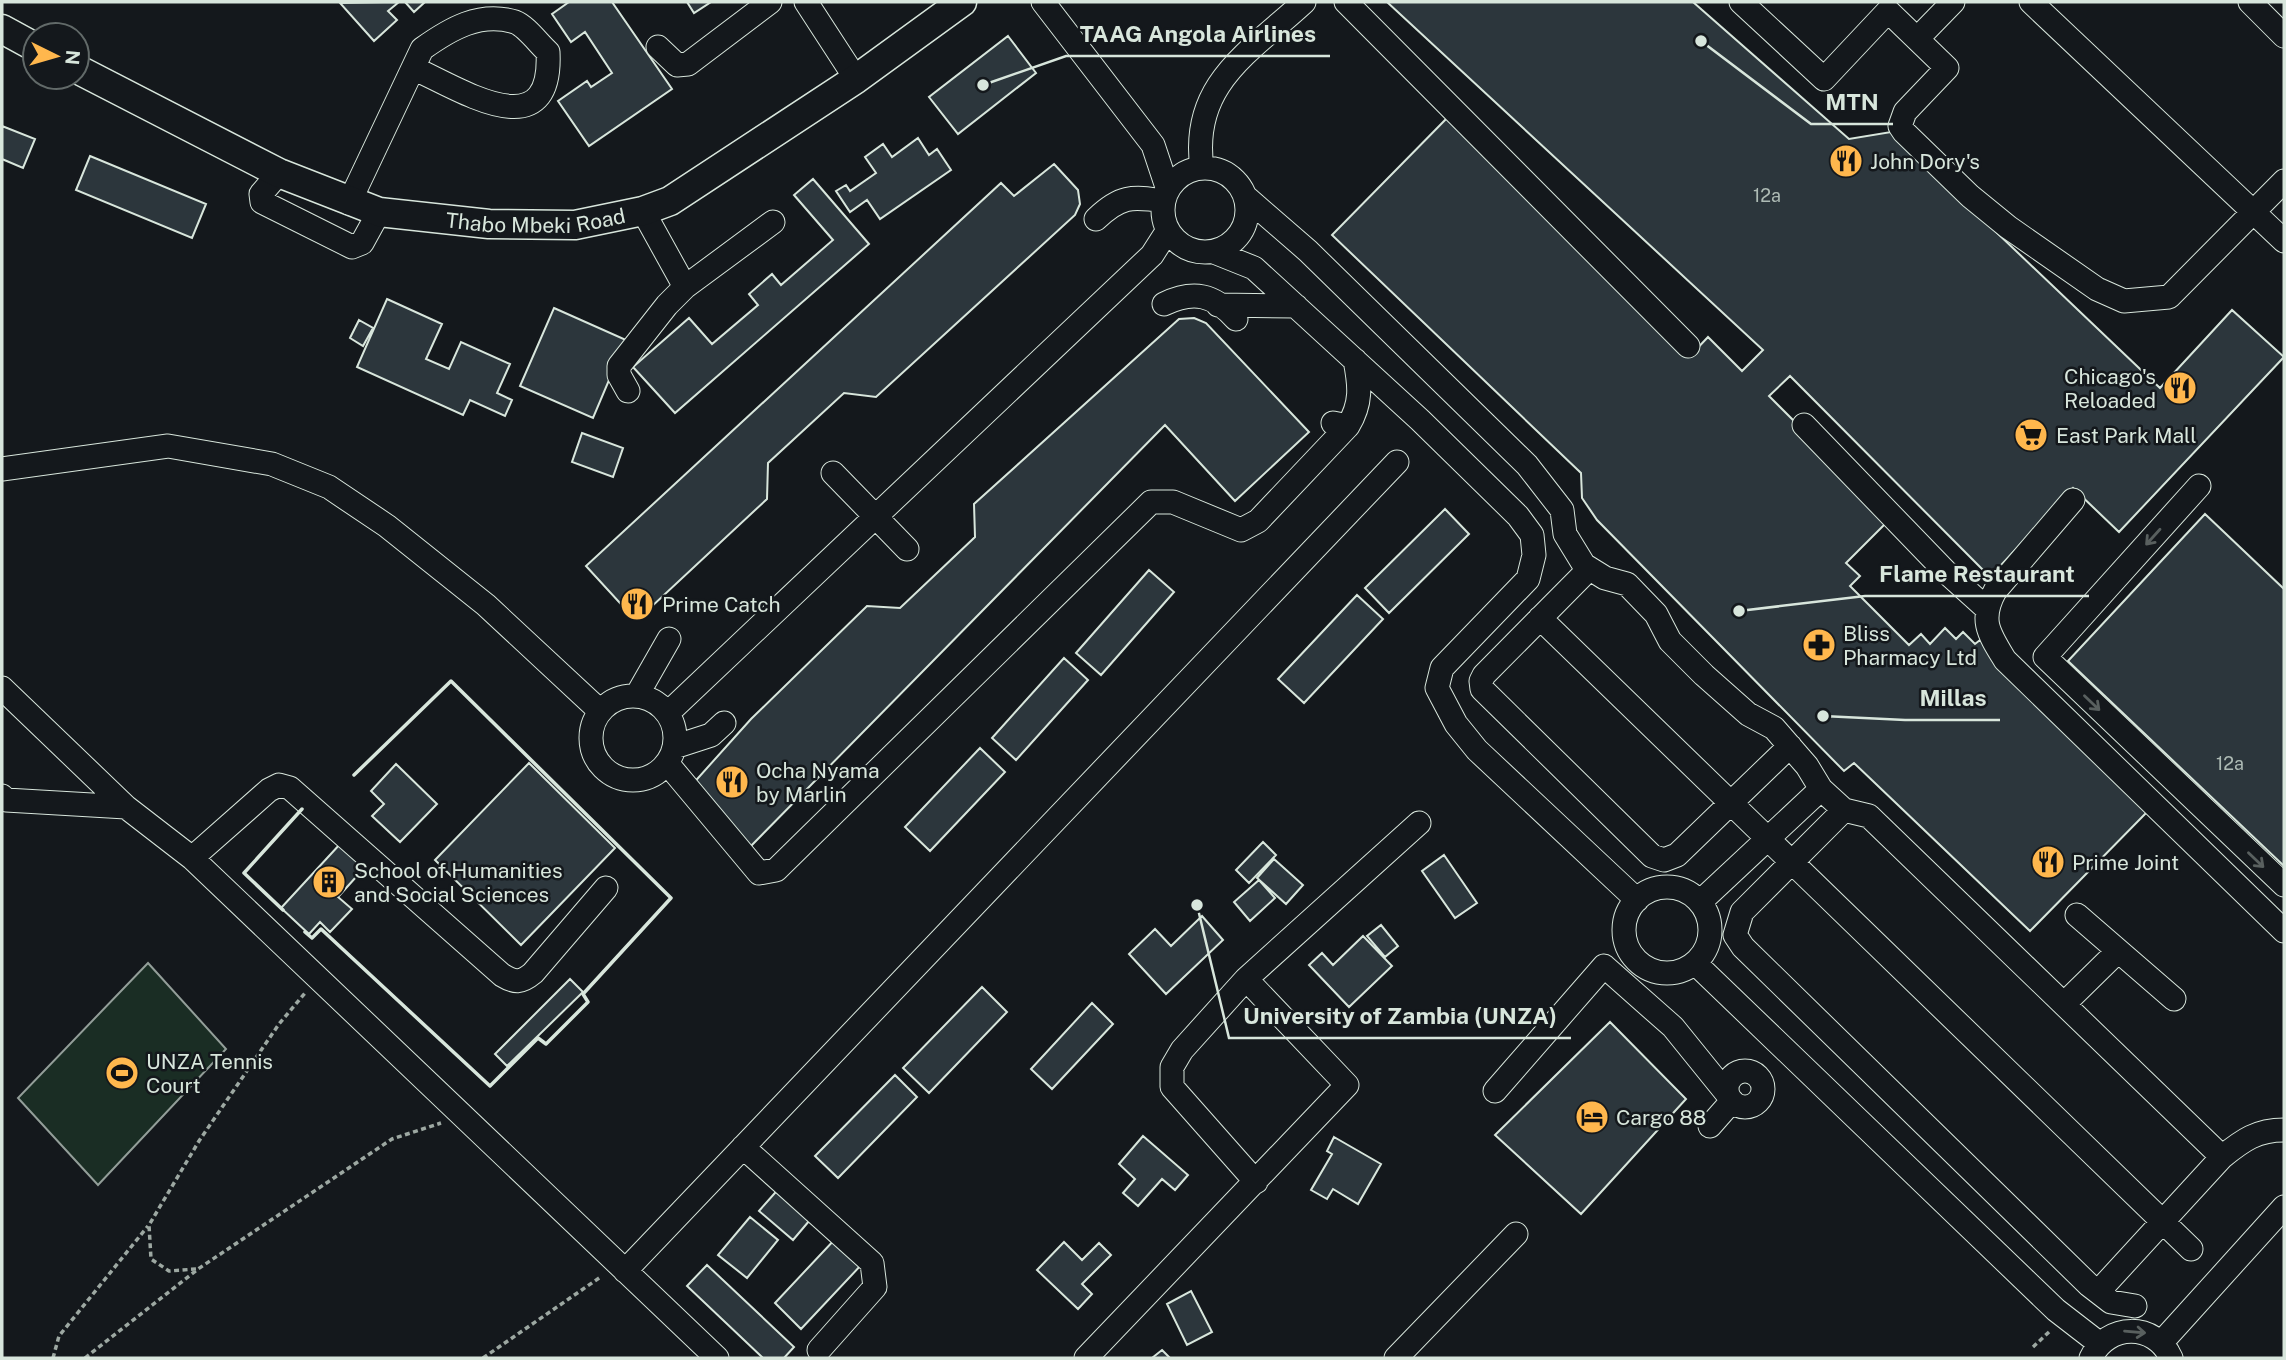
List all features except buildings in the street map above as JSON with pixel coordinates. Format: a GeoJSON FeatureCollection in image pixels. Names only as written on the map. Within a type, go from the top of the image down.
{"type":"FeatureCollection","features":[{"type":"Feature","properties":{"kind":"main road","name":"Thabo Mbeki Road"},"geometry":{"type":"LineString","coordinates":[[91,76],[279,173],[349,203],[379,212],[489,224],[575,225],[643,211],[670,201],[856,79],[962,2]]}},
{"type":"Feature","properties":{"kind":"main road"},"geometry":{"type":"LineString","coordinates":[[4,32],[21,40]]}},
{"type":"Feature","properties":{"kind":"lane"},"geometry":{"type":"LineString","coordinates":[[658,47],[677,65],[688,64],[770,2]]}},
{"type":"Feature","properties":{"kind":"lane"},"geometry":{"type":"LineString","coordinates":[[806,2],[856,79]]}},
{"type":"Feature","properties":{"kind":"lane"},"geometry":{"type":"LineString","coordinates":[[1197,169],[1205,107],[1221,77],[1304,2]]}},
{"type":"Feature","properties":{"kind":"lane"},"geometry":{"type":"LineString","coordinates":[[1346,2],[1688,346]]}},
{"type":"Feature","properties":{"kind":"lane"},"geometry":{"type":"LineString","coordinates":[[1741,2],[1824,79],[1888,11],[1947,68],[1905,113],[1900,126],[1904,132],[1970,196],[2008,228],[2097,289],[2124,301],[2169,298],[2284,181]]}},
{"type":"Feature","properties":{"kind":"lane"},"geometry":{"type":"LineString","coordinates":[[1917,39],[1954,2]]}},
{"type":"Feature","properties":{"kind":"lane"},"geometry":{"type":"LineString","coordinates":[[2031,2],[2284,242]]}},
{"type":"Feature","properties":{"kind":"lane"},"geometry":{"type":"LineString","coordinates":[[1046,4],[1153,145],[1166,195],[1163,219],[1168,230],[1186,248]]}},
{"type":"Feature","properties":{"kind":"lane"},"geometry":{"type":"LineString","coordinates":[[2256,6],[2284,36]]}},
{"type":"Feature","properties":{"kind":"lane"},"geometry":{"type":"LineString","coordinates":[[349,203],[422,49],[476,18],[517,23],[548,52],[549,78],[537,98],[516,110],[498,106],[413,68]]}},
{"type":"Feature","properties":{"kind":"lane"},"geometry":{"type":"LineString","coordinates":[[1153,145],[1197,169]]}},
{"type":"Feature","properties":{"kind":"lane"},"geometry":{"type":"LineString","coordinates":[[1096,219],[1115,200],[1166,195],[1176,180],[1197,169],[1213,168],[1230,176],[1247,198],[1308,251],[1527,465],[1562,510],[1570,545],[1589,569],[1605,578],[1627,584],[1656,614],[1670,641],[1748,714],[1774,729],[1790,746],[1821,789],[1844,810],[1869,816],[2222,1157]]}},
{"type":"Feature","properties":{"kind":"lane"},"geometry":{"type":"LineString","coordinates":[[279,173],[261,194],[262,202],[352,247],[362,243],[379,212]]}},
{"type":"Feature","properties":{"kind":"lane"},"geometry":{"type":"LineString","coordinates":[[1152,255],[1186,248],[1205,253],[1228,246],[1239,236],[1248,216],[1247,198]]}},
{"type":"Feature","properties":{"kind":"lane"},"geometry":{"type":"LineString","coordinates":[[643,211],[685,288]]}},
{"type":"Feature","properties":{"kind":"lane"},"geometry":{"type":"LineString","coordinates":[[628,391],[619,375],[619,366],[667,304],[773,222]]}},
{"type":"Feature","properties":{"kind":"lane"},"geometry":{"type":"LineString","coordinates":[[668,713],[1152,255],[1168,230]]}},
{"type":"Feature","properties":{"kind":"lane"},"geometry":{"type":"LineString","coordinates":[[1239,236],[1254,268]]}},
{"type":"Feature","properties":{"kind":"lane"},"geometry":{"type":"LineString","coordinates":[[1214,251],[1254,268],[1509,507],[1532,535],[1534,555],[1528,579],[1442,668],[1437,688],[1456,724],[1477,750],[1637,900]]}},
{"type":"Feature","properties":{"kind":"lane"},"geometry":{"type":"LineString","coordinates":[[1164,304],[1184,295],[1204,296],[1227,312],[1296,306]]}},
{"type":"Feature","properties":{"kind":"lane"},"geometry":{"type":"LineString","coordinates":[[671,755],[758,873],[776,870],[1151,502],[1173,502],[1241,530],[1258,522],[1339,424],[1359,409],[1360,388],[1355,360]]}},
{"type":"Feature","properties":{"kind":"lane"},"geometry":{"type":"LineString","coordinates":[[1804,425],[1945,571],[1986,608]]}},
{"type":"Feature","properties":{"kind":"lane"},"geometry":{"type":"LineString","coordinates":[[2,470],[168,446],[272,464],[329,487],[387,526],[486,606],[600,711]]}},
{"type":"Feature","properties":{"kind":"lane"},"geometry":{"type":"LineString","coordinates":[[621,1268],[743,1147],[1397,462]]}},
{"type":"Feature","properties":{"kind":"lane"},"geometry":{"type":"LineString","coordinates":[[833,473],[907,549]]}},
{"type":"Feature","properties":{"kind":"lane"},"geometry":{"type":"LineString","coordinates":[[2199,486],[2045,657],[2284,885]]}},
{"type":"Feature","properties":{"kind":"lane"},"geometry":{"type":"LineString","coordinates":[[2073,500],[1995,591],[1986,608],[1987,623],[1993,640],[2005,660],[2284,931]]}},
{"type":"Feature","properties":{"kind":"lane"},"geometry":{"type":"LineString","coordinates":[[1589,569],[1484,675],[1481,681],[1482,689],[1652,856],[1664,860],[1677,855],[1790,746]]}},
{"type":"Feature","properties":{"kind":"lane"},"geometry":{"type":"LineString","coordinates":[[1540,618],[2192,1249]]}},
{"type":"Feature","properties":{"kind":"lane"},"geometry":{"type":"LineString","coordinates":[[637,695],[669,639]]}},
{"type":"Feature","properties":{"kind":"lane"},"geometry":{"type":"LineString","coordinates":[[2,688],[125,807],[192,858],[317,980],[717,1358]]}},
{"type":"Feature","properties":{"kind":"lane"},"geometry":{"type":"LineString","coordinates":[[637,695],[655,701],[668,713],[676,735],[671,755],[660,771],[641,779],[621,779],[610,774],[592,750],[591,729],[600,711],[618,698],[637,695]]}},
{"type":"Feature","properties":{"kind":"lane"},"geometry":{"type":"LineString","coordinates":[[671,755],[711,735],[724,723]]}},
{"type":"Feature","properties":{"kind":"lane"},"geometry":{"type":"LineString","coordinates":[[192,858],[269,790],[279,785],[290,788],[513,982],[524,981],[533,973],[606,888]]}},
{"type":"Feature","properties":{"kind":"lane"},"geometry":{"type":"LineString","coordinates":[[1700,902],[1821,789]]}},
{"type":"Feature","properties":{"kind":"lane"},"geometry":{"type":"LineString","coordinates":[[2,796],[6,800],[125,807]]}},
{"type":"Feature","properties":{"kind":"lane"},"geometry":{"type":"LineString","coordinates":[[1844,810],[1742,912],[1735,935],[1743,947],[2098,1292],[2111,1302],[2135,1306]]}},
{"type":"Feature","properties":{"kind":"lane"},"geometry":{"type":"LineString","coordinates":[[1256,1182],[1172,1087],[1172,1067],[1182,1050],[1246,979],[1419,823]]}},
{"type":"Feature","properties":{"kind":"lane"},"geometry":{"type":"LineString","coordinates":[[1664,887],[1684,891],[1700,902],[1710,929],[1706,948],[1695,963],[1676,972],[1656,972],[1634,958],[1626,942],[1625,924],[1637,900],[1664,887]]}},
{"type":"Feature","properties":{"kind":"lane"},"geometry":{"type":"LineString","coordinates":[[2077,915],[2174,999]]}},
{"type":"Feature","properties":{"kind":"lane"},"geometry":{"type":"LineString","coordinates":[[2064,1004],[2118,951]]}},
{"type":"Feature","properties":{"kind":"lane"},"geometry":{"type":"LineString","coordinates":[[1617,977],[1634,958]]}},
{"type":"Feature","properties":{"kind":"lane"},"geometry":{"type":"LineString","coordinates":[[1695,963],[2096,1351],[2125,1331],[2145,1332],[2166,1350],[2284,1207]]}},
{"type":"Feature","properties":{"kind":"lane"},"geometry":{"type":"LineString","coordinates":[[1495,1091],[1604,966],[1672,1027],[1700,1062],[1730,1098],[1744,1107],[1757,1103],[1761,1097],[1762,1084],[1759,1077],[1753,1073],[1700,1062]]}},
{"type":"Feature","properties":{"kind":"lane"},"geometry":{"type":"LineString","coordinates":[[1636,994],[1656,972]]}},
{"type":"Feature","properties":{"kind":"lane"},"geometry":{"type":"LineString","coordinates":[[1086,1358],[1347,1085],[1246,979]]}},
{"type":"Feature","properties":{"kind":"lane"},"geometry":{"type":"LineString","coordinates":[[1710,1126],[1730,1098],[1729,1081],[1740,1072]]}},
{"type":"Feature","properties":{"kind":"lane"},"geometry":{"type":"LineString","coordinates":[[2098,1292],[2222,1157],[2242,1141],[2263,1130],[2284,1130]]}},
{"type":"Feature","properties":{"kind":"lane"},"geometry":{"type":"LineString","coordinates":[[2242,1141],[2284,1143]]}},
{"type":"Feature","properties":{"kind":"lane"},"geometry":{"type":"LineString","coordinates":[[743,1147],[872,1264],[875,1287],[819,1350]]}},
{"type":"Feature","properties":{"kind":"lane"},"geometry":{"type":"LineString","coordinates":[[1396,1358],[1516,1234]]}},
{"type":"Feature","properties":{"kind":"path"},"geometry":{"type":"LineString","coordinates":[[52,1358],[59,1336],[149,1225],[199,1141],[279,1024],[317,980]]}},
{"type":"Feature","properties":{"kind":"path"},"geometry":{"type":"LineString","coordinates":[[85,1358],[198,1269],[393,1139],[461,1116]]}},
{"type":"Feature","properties":{"kind":"path"},"geometry":{"type":"LineString","coordinates":[[149,1225],[151,1259],[169,1271],[198,1269]]}},
{"type":"Feature","properties":{"kind":"path"},"geometry":{"type":"LineString","coordinates":[[483,1358],[621,1268]]}},
{"type":"Feature","properties":{"kind":"path"},"geometry":{"type":"LineString","coordinates":[[2033,1347],[2054,1327]]}},
{"type":"Feature","properties":{"kind":"green space","name":"UNZA Tennis Court"},"geometry":{"type":"Polygon","coordinates":[[[148,963],[226,1049],[98,1185],[18,1098],[148,963]]]}},
{"type":"Feature","properties":{"kind":"wall"},"geometry":{"type":"LineString","coordinates":[[305,932],[312,938],[321,929],[490,1086],[538,1038],[546,1044],[588,1002],[583,994],[671,898],[451,681],[354,775]]}},
{"type":"Feature","properties":{"kind":"wall"},"geometry":{"type":"LineString","coordinates":[[283,910],[244,873],[302,809]]}},
{"type":"Feature","properties":{"kind":"place","name":"MTN"},"geometry":{"type":"Point","coordinates":[1701,41]}},
{"type":"Feature","properties":{"kind":"place","name":"TAAG Angola Airlines"},"geometry":{"type":"Point","coordinates":[983,85]}},
{"type":"Feature","properties":{"kind":"place","name":"John Dory's"},"geometry":{"type":"Point","coordinates":[1846,161]}},
{"type":"Feature","properties":{"kind":"place","name":"Chicago's Reloaded"},"geometry":{"type":"Point","coordinates":[2180,388]}},
{"type":"Feature","properties":{"kind":"place","name":"East Park Mall"},"geometry":{"type":"Point","coordinates":[2031,435]}},
{"type":"Feature","properties":{"kind":"place","name":"Prime Catch"},"geometry":{"type":"Point","coordinates":[637,604]}},
{"type":"Feature","properties":{"kind":"place","name":"Flame Restaurant"},"geometry":{"type":"Point","coordinates":[1739,611]}},
{"type":"Feature","properties":{"kind":"place","name":"Bliss Pharmacy Ltd"},"geometry":{"type":"Point","coordinates":[1819,645]}},
{"type":"Feature","properties":{"kind":"place","name":"Millas"},"geometry":{"type":"Point","coordinates":[1823,716]}},
{"type":"Feature","properties":{"kind":"place","name":"Ocha Nyama by Marlin"},"geometry":{"type":"Point","coordinates":[732,782]}},
{"type":"Feature","properties":{"kind":"place","name":"Prime Joint"},"geometry":{"type":"Point","coordinates":[2048,862]}},
{"type":"Feature","properties":{"kind":"place","name":"School of Humanities and Social Sciences"},"geometry":{"type":"Point","coordinates":[329,882]}},
{"type":"Feature","properties":{"kind":"place","name":"University of Zambia (UNZA)"},"geometry":{"type":"Point","coordinates":[1197,905]}},
{"type":"Feature","properties":{"kind":"place","name":"UNZA Tennis Court"},"geometry":{"type":"Point","coordinates":[122,1073]}},
{"type":"Feature","properties":{"kind":"place","name":"Cargo 88"},"geometry":{"type":"Point","coordinates":[1592,1117]}}]}
